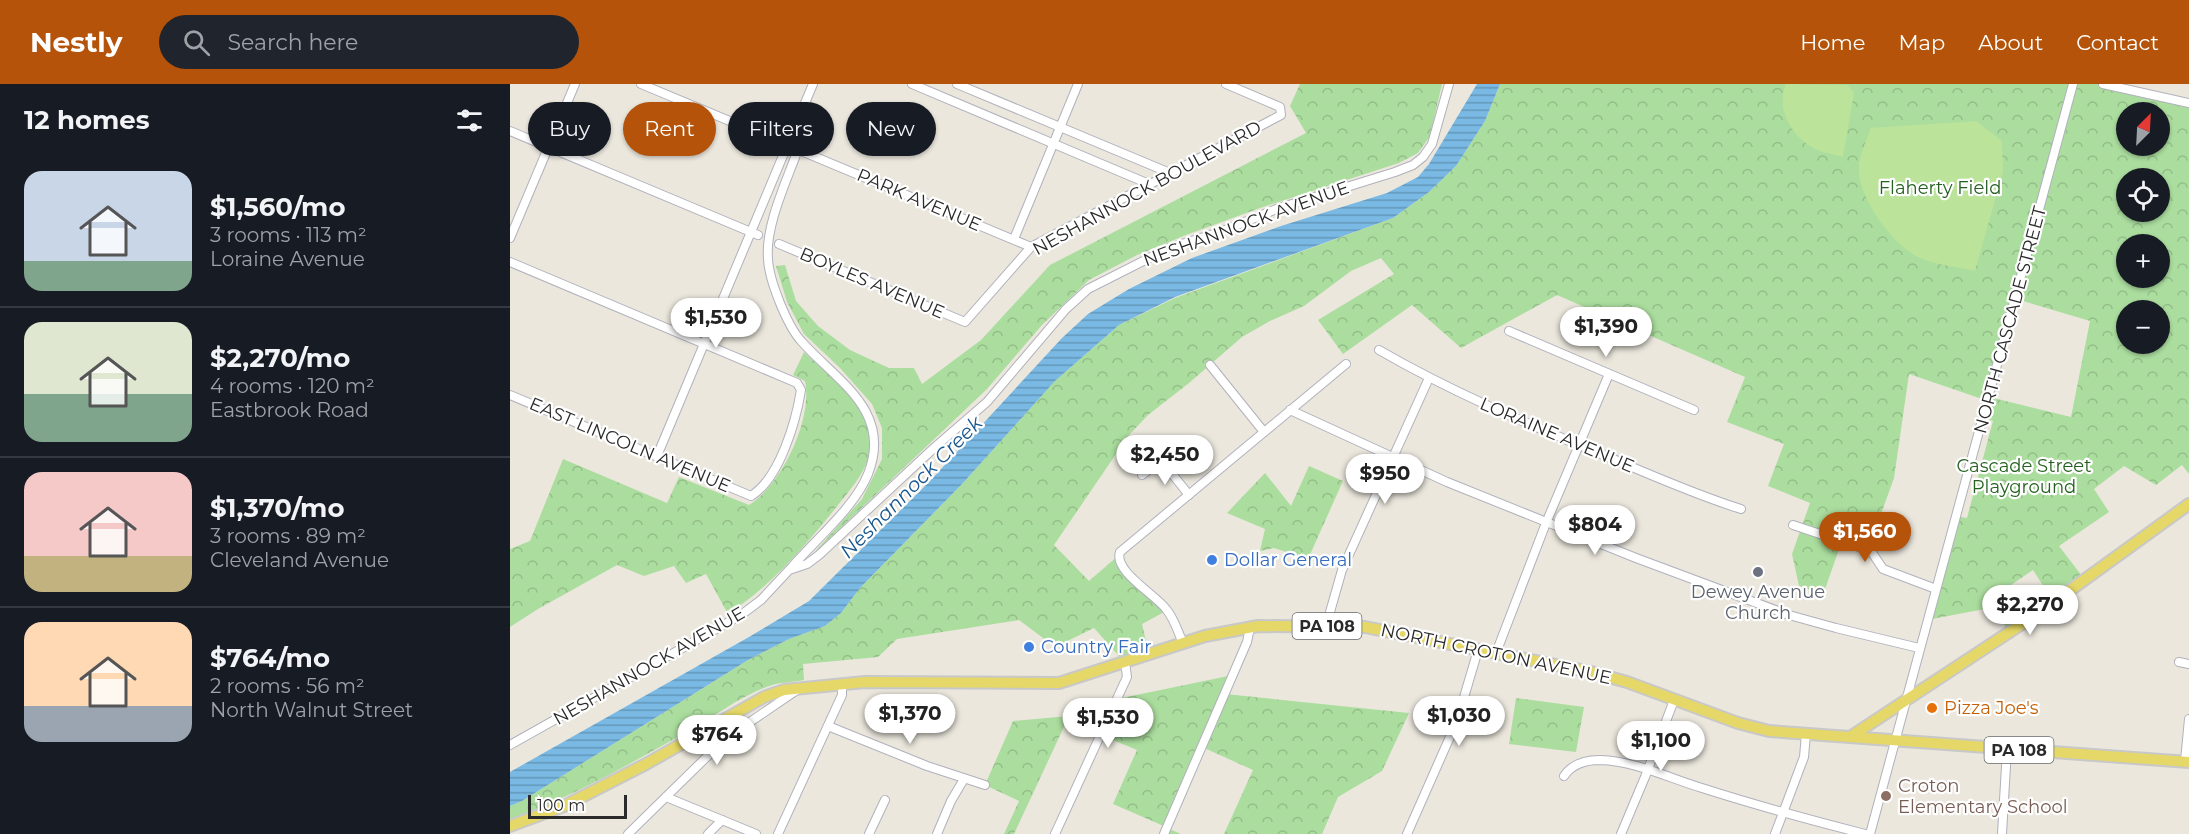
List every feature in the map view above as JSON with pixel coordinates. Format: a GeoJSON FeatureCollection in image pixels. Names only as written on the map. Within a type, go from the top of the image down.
{"type":"FeatureCollection","features":[{"type":"Feature","properties":{"kind":"main road"},"geometry":{"type":"LineString","coordinates":[[1850,738],[2040,612],[2189,504]]}},
{"type":"Feature","properties":{"kind":"main road","name":"NORTH CROTON AVENUE"},"geometry":{"type":"LineString","coordinates":[[510,826],[574,800],[646,764],[764,697],[784,690],[882,682],[1046,684],[1072,680],[1182,643],[1250,628],[1365,627],[1496,653],[1606,676],[1762,730],[2187,761]]}},
{"type":"Feature","properties":{"kind":"street"},"geometry":{"type":"LineString","coordinates":[[567,102],[575,84]]}},
{"type":"Feature","properties":{"kind":"street","name":"PARK AVENUE"},"geometry":{"type":"LineString","coordinates":[[641,84],[728,120]]}},
{"type":"Feature","properties":{"kind":"street"},"geometry":{"type":"LineString","coordinates":[[805,102],[813,84]]}},
{"type":"Feature","properties":{"kind":"street"},"geometry":{"type":"LineString","coordinates":[[912,84],[1149,184]]}},
{"type":"Feature","properties":{"kind":"street"},"geometry":{"type":"LineString","coordinates":[[957,84],[1170,173]]}},
{"type":"Feature","properties":{"kind":"street"},"geometry":{"type":"LineString","coordinates":[[1014,239],[1078,84]]}},
{"type":"Feature","properties":{"kind":"street","name":"NESHANNOCK BOULEVARD"},"geometry":{"type":"LineString","coordinates":[[965,322],[1031,247],[1278,117],[1282,110],[1280,107],[1226,84]]}},
{"type":"Feature","properties":{"kind":"street","name":"NESHANNOCK AVENUE"},"geometry":{"type":"LineString","coordinates":[[510,745],[741,615],[761,600],[789,570],[807,564],[819,555],[987,402],[1065,309],[1088,289],[1169,248],[1223,231],[1280,208],[1413,165],[1423,157],[1432,144],[1449,84]]}},
{"type":"Feature","properties":{"kind":"street","name":"NORTH CASCADE STREET"},"geometry":{"type":"LineString","coordinates":[[1870,834],[2073,84]]}},
{"type":"Feature","properties":{"kind":"street"},"geometry":{"type":"LineString","coordinates":[[2103,84],[2189,103]]}},
{"type":"Feature","properties":{"kind":"street"},"geometry":{"type":"LineString","coordinates":[[510,131],[528,139]]}},
{"type":"Feature","properties":{"kind":"street"},"geometry":{"type":"LineString","coordinates":[[510,238],[544,156]]}},
{"type":"Feature","properties":{"kind":"street"},"geometry":{"type":"LineString","coordinates":[[569,156],[754,234]]}},
{"type":"Feature","properties":{"kind":"street"},"geometry":{"type":"LineString","coordinates":[[657,456],[754,234],[783,156]]}},
{"type":"Feature","properties":{"kind":"street"},"geometry":{"type":"LineString","coordinates":[[789,570],[859,490],[871,465],[874,441],[870,420],[858,397],[802,342],[789,324],[768,267],[769,235],[796,156]]}},
{"type":"Feature","properties":{"kind":"street","name":"PARK AVENUE"},"geometry":{"type":"LineString","coordinates":[[815,156],[1031,247]]}},
{"type":"Feature","properties":{"kind":"street","name":"BOYLES AVENUE"},"geometry":{"type":"LineString","coordinates":[[779,244],[965,322]]}},
{"type":"Feature","properties":{"kind":"street"},"geometry":{"type":"LineString","coordinates":[[510,262],[704,344]]}},
{"type":"Feature","properties":{"kind":"street"},"geometry":{"type":"LineString","coordinates":[[1509,331],[1694,410]]}},
{"type":"Feature","properties":{"kind":"street","name":"EAST LINCOLN AVENUE"},"geometry":{"type":"LineString","coordinates":[[510,395],[751,496],[760,489],[781,457],[793,429],[800,385],[704,344]]}},
{"type":"Feature","properties":{"kind":"street","name":"LORAINE AVENUE"},"geometry":{"type":"LineString","coordinates":[[1379,350],[1428,378],[1524,423],[1702,496],[1741,509]]}},
{"type":"Feature","properties":{"kind":"street"},"geometry":{"type":"LineString","coordinates":[[1182,643],[1168,610],[1129,572],[1119,559],[1120,552],[1346,364]]}},
{"type":"Feature","properties":{"kind":"street"},"geometry":{"type":"LineString","coordinates":[[1210,365],[1264,432]]}},
{"type":"Feature","properties":{"kind":"street"},"geometry":{"type":"LineString","coordinates":[[1496,653],[1546,523],[1609,374]]}},
{"type":"Feature","properties":{"kind":"street"},"geometry":{"type":"LineString","coordinates":[[1326,626],[1342,570],[1428,378]]}},
{"type":"Feature","properties":{"kind":"street"},"geometry":{"type":"LineString","coordinates":[[1290,410],[1446,482],[1546,523],[1789,615],[1919,648]]}},
{"type":"Feature","properties":{"kind":"street"},"geometry":{"type":"LineString","coordinates":[[1142,475],[1161,460],[1189,495]]}},
{"type":"Feature","properties":{"kind":"street"},"geometry":{"type":"LineString","coordinates":[[1793,525],[1871,551],[1883,569],[1936,589]]}},
{"type":"Feature","properties":{"kind":"street"},"geometry":{"type":"LineString","coordinates":[[1164,834],[1247,642],[1250,628]]}},
{"type":"Feature","properties":{"kind":"street"},"geometry":{"type":"LineString","coordinates":[[1407,834],[1457,721],[1478,650]]}},
{"type":"Feature","properties":{"kind":"street"},"geometry":{"type":"LineString","coordinates":[[1055,834],[1126,677],[1125,662]]}},
{"type":"Feature","properties":{"kind":"street"},"geometry":{"type":"LineString","coordinates":[[2179,662],[2189,664]]}},
{"type":"Feature","properties":{"kind":"street"},"geometry":{"type":"LineString","coordinates":[[778,834],[842,695],[842,684]]}},
{"type":"Feature","properties":{"kind":"street"},"geometry":{"type":"LineString","coordinates":[[628,834],[731,735],[799,689]]}},
{"type":"Feature","properties":{"kind":"street"},"geometry":{"type":"LineString","coordinates":[[1621,834],[1674,700]]}},
{"type":"Feature","properties":{"kind":"street"},"geometry":{"type":"LineString","coordinates":[[2187,761],[2189,719]]}},
{"type":"Feature","properties":{"kind":"street"},"geometry":{"type":"LineString","coordinates":[[828,726],[985,785]]}},
{"type":"Feature","properties":{"kind":"street"},"geometry":{"type":"LineString","coordinates":[[1774,834],[1804,757],[1806,734]]}},
{"type":"Feature","properties":{"kind":"street"},"geometry":{"type":"LineString","coordinates":[[2002,834],[2007,749]]}},
{"type":"Feature","properties":{"kind":"street"},"geometry":{"type":"LineString","coordinates":[[1564,776],[1576,765],[1597,760],[1648,770],[1700,788],[1865,834]]}},
{"type":"Feature","properties":{"kind":"street"},"geometry":{"type":"LineString","coordinates":[[937,834],[951,801],[964,779]]}},
{"type":"Feature","properties":{"kind":"street"},"geometry":{"type":"LineString","coordinates":[[666,797],[756,834]]}},
{"type":"Feature","properties":{"kind":"street"},"geometry":{"type":"LineString","coordinates":[[869,834],[885,800]]}},
{"type":"Feature","properties":{"kind":"street"},"geometry":{"type":"LineString","coordinates":[[708,834],[722,820]]}},
{"type":"Feature","properties":{"kind":"green space"},"geometry":{"type":"Polygon","coordinates":[[[1300,84],[1442,84],[1430,136],[1418,153],[1399,163],[1260,208],[1186,235],[1137,255],[1089,280],[1042,325],[987,389],[812,555],[862,499],[882,459],[882,428],[872,404],[840,368],[804,334],[787,302],[776,266],[785,265],[796,301],[818,326],[850,350],[889,368],[914,368],[922,384],[981,340],[1050,265],[1306,133],[1290,106],[1300,84]]]}},
{"type":"Feature","properties":{"kind":"green space"},"geometry":{"type":"Polygon","coordinates":[[[1500,84],[2103,84],[2189,103],[2189,474],[2182,465],[2156,485],[2124,466],[2094,489],[2109,512],[2059,546],[2082,576],[2051,598],[2033,570],[2008,587],[2025,616],[2007,628],[1990,608],[1927,620],[1956,516],[1967,518],[1993,421],[1984,418],[1988,401],[1909,374],[1894,478],[1876,528],[1850,518],[1823,595],[1799,586],[1792,554],[1810,503],[1768,486],[1784,444],[1727,422],[1745,377],[1557,295],[1461,348],[1412,305],[1343,354],[1318,320],[1394,274],[1381,258],[1351,271],[1304,306],[1242,337],[1148,415],[1129,435],[1054,545],[1089,581],[1119,555],[1119,559],[1168,610],[1142,624],[1147,646],[1120,657],[1094,628],[1055,647],[1019,620],[897,639],[878,657],[803,664],[804,680],[772,685],[750,694],[687,732],[600,779],[556,801],[510,819],[510,806],[522,801],[748,660],[789,639],[825,626],[841,613],[860,588],[963,483],[1055,381],[1119,325],[1175,298],[1393,218],[1429,192],[1456,166],[1485,121],[1500,84]],[[2016,299],[1989,397],[2071,417],[2090,321],[2016,299]]]}},
{"type":"Feature","properties":{"kind":"green space"},"geometry":{"type":"Polygon","coordinates":[[[1786,84],[1848,85],[1854,93],[1843,157],[1815,149],[1793,130],[1784,112],[1783,93],[1786,84]]]}},
{"type":"Feature","properties":{"kind":"green space","name":"Flaherty Field"},"geometry":{"type":"Polygon","coordinates":[[[1976,121],[2002,141],[2003,172],[1975,271],[1920,258],[1900,244],[1881,222],[1866,197],[1861,185],[1859,162],[1871,128],[1976,121]]]}},
{"type":"Feature","properties":{"kind":"green space"},"geometry":{"type":"Polygon","coordinates":[[[804,352],[847,392],[861,410],[869,434],[869,454],[862,472],[851,489],[773,578],[728,614],[706,574],[686,583],[674,566],[644,576],[617,565],[510,627],[510,549],[530,541],[563,459],[667,503],[679,477],[749,505],[773,482],[783,467],[799,431],[804,413],[805,381],[793,375],[804,352]]]}},
{"type":"Feature","properties":{"kind":"green space"},"geometry":{"type":"Polygon","coordinates":[[[1309,466],[1343,481],[1308,559],[1274,548],[1260,551],[1265,529],[1227,513],[1265,473],[1291,506],[1309,466]]]}},
{"type":"Feature","properties":{"kind":"green space"},"geometry":{"type":"Polygon","coordinates":[[[1233,675],[1225,694],[1409,713],[1382,771],[1338,797],[1322,834],[1224,834],[1253,770],[1202,747],[1167,828],[1181,834],[1164,834],[1166,827],[1113,804],[1137,750],[1101,735],[1117,699],[1233,675]]]}},
{"type":"Feature","properties":{"kind":"green space"},"geometry":{"type":"Polygon","coordinates":[[[1516,698],[1584,707],[1576,752],[1509,744],[1516,698]]]}},
{"type":"Feature","properties":{"kind":"green space"},"geometry":{"type":"Polygon","coordinates":[[[1069,716],[1014,834],[1004,834],[1019,801],[985,785],[1013,721],[1069,716]]]}},
{"type":"Feature","properties":{"kind":"water"},"geometry":{"type":"Polygon","coordinates":[[[1477,84],[1500,84],[1485,121],[1456,166],[1429,192],[1393,218],[1175,297],[1119,325],[1055,381],[963,483],[860,588],[841,613],[825,626],[789,639],[748,660],[522,801],[510,806],[510,772],[809,601],[930,481],[1062,338],[1088,314],[1129,289],[1192,258],[1281,226],[1387,193],[1418,177],[1429,164],[1477,84]]]}},
{"type":"Feature","properties":{"kind":"place","name":"Dollar General"},"geometry":{"type":"Point","coordinates":[1212,560]}},
{"type":"Feature","properties":{"kind":"place","name":"Dewey Avenue Church"},"geometry":{"type":"Point","coordinates":[1758,572]}},
{"type":"Feature","properties":{"kind":"place","name":"Country Fair"},"geometry":{"type":"Point","coordinates":[1029,647]}},
{"type":"Feature","properties":{"kind":"place","name":"Pizza Joe's"},"geometry":{"type":"Point","coordinates":[1932,708]}},
{"type":"Feature","properties":{"kind":"place","name":"Croton Elementary School"},"geometry":{"type":"Point","coordinates":[1886,796]}},
{"type":"Feature","properties":{"kind":"park label","name":"Cascade Street Playground"},"geometry":{"type":"Point","coordinates":[2024,476]}},
{"type":"Feature","properties":{"kind":"water label","name":"Neshannock Creek"},"geometry":{"type":"Point","coordinates":[911,487]}}]}
